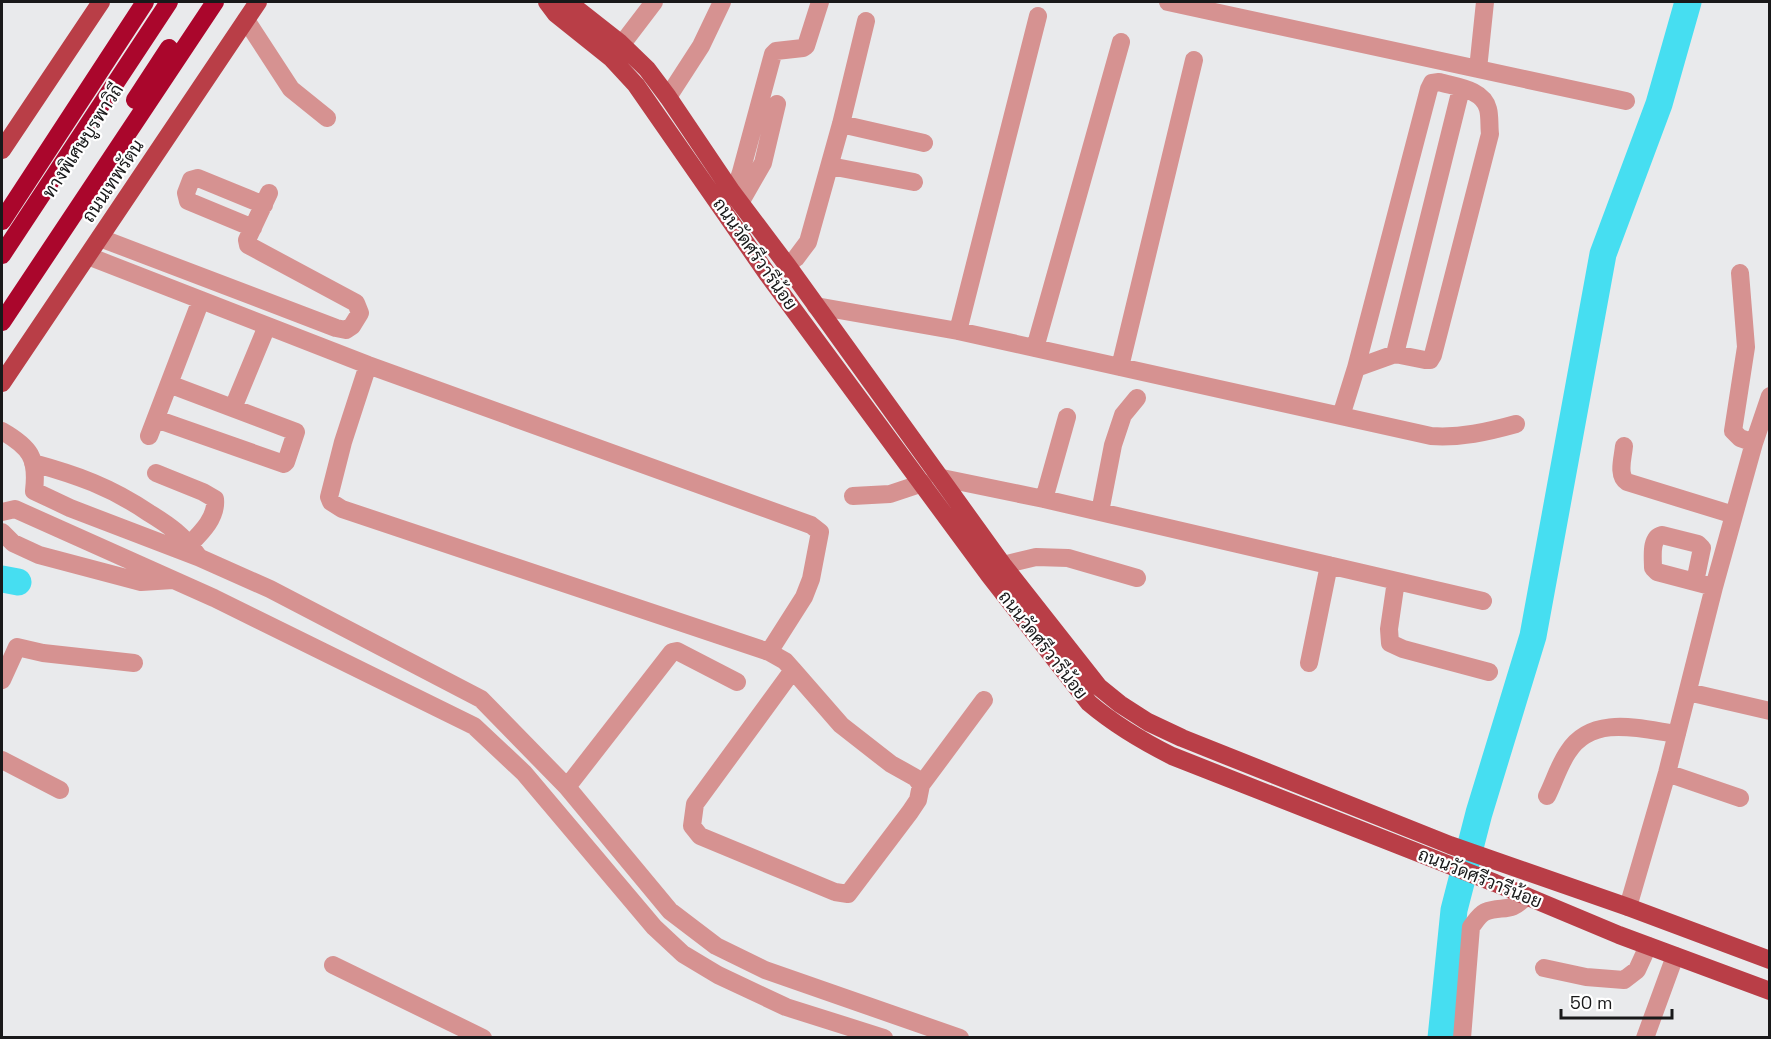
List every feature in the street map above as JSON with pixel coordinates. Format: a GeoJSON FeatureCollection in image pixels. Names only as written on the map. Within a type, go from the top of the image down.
{"type":"FeatureCollection","features":[{"type":"Feature","properties":{"kind":"highway"},"geometry":{"type":"LineString","coordinates":[[2,221],[145,2]]}},
{"type":"Feature","properties":{"kind":"highway","name":"ทางพิเศษบูรพาวิถี"},"geometry":{"type":"LineString","coordinates":[[2,255],[169,2]]}},
{"type":"Feature","properties":{"kind":"highway","name":"ทางพิเศษบูรพาวิถี"},"geometry":{"type":"LineString","coordinates":[[2,304],[200,2]]}},
{"type":"Feature","properties":{"kind":"highway","name":"ถนนเทพรัตน"},"geometry":{"type":"LineString","coordinates":[[2,322],[215,2]]}},
{"type":"Feature","properties":{"kind":"main road"},"geometry":{"type":"LineString","coordinates":[[2,150],[101,2]]}},
{"type":"Feature","properties":{"kind":"main road","name":"ถนนเทพรัตน"},"geometry":{"type":"LineString","coordinates":[[2,383],[258,2]]}},
{"type":"Feature","properties":{"kind":"main road","name":"ถนนวัดศรีวารีน้อย"},"geometry":{"type":"LineString","coordinates":[[546,2],[556,14],[611,58],[636,85],[768,275],[989,575],[1089,703],[1109,720],[1136,738],[1172,756],[1648,946],[1770,991]]}},
{"type":"Feature","properties":{"kind":"main road","name":"ถนนวัดศรีวารีน้อย"},"geometry":{"type":"LineString","coordinates":[[568,2],[622,44],[647,69],[668,96],[736,198],[942,477],[1003,565],[1099,687],[1120,704],[1148,722],[1182,738],[1450,845],[1628,907],[1770,960]]}},
{"type":"Feature","properties":{"kind":"street"},"geometry":{"type":"LineString","coordinates":[[622,44],[654,2]]}},
{"type":"Feature","properties":{"kind":"street"},"geometry":{"type":"LineString","coordinates":[[668,96],[701,46],[722,2]]}},
{"type":"Feature","properties":{"kind":"street"},"geometry":{"type":"LineString","coordinates":[[736,198],[773,54],[776,51],[806,46],[820,2]]}},
{"type":"Feature","properties":{"kind":"street"},"geometry":{"type":"LineString","coordinates":[[1168,2],[1626,101]]}},
{"type":"Feature","properties":{"kind":"street"},"geometry":{"type":"LineString","coordinates":[[1395,354],[1468,91],[1481,69],[1485,2]]}},
{"type":"Feature","properties":{"kind":"street"},"geometry":{"type":"LineString","coordinates":[[957,331],[1038,15]]}},
{"type":"Feature","properties":{"kind":"street"},"geometry":{"type":"LineString","coordinates":[[246,20],[291,89],[327,118]]}},
{"type":"Feature","properties":{"kind":"street"},"geometry":{"type":"LineString","coordinates":[[787,265],[796,258],[808,242],[830,166],[866,21]]}},
{"type":"Feature","properties":{"kind":"street"},"geometry":{"type":"LineString","coordinates":[[1035,348],[1122,42]]}},
{"type":"Feature","properties":{"kind":"street"},"geometry":{"type":"LineString","coordinates":[[1120,367],[1194,60]]}},
{"type":"Feature","properties":{"kind":"street"},"geometry":{"type":"LineString","coordinates":[[1341,416],[1356,368],[1429,89],[1432,83],[1439,82],[1468,91],[1484,100],[1489,110],[1490,134],[1433,355],[1430,360],[1425,360],[1395,354],[1356,368]]}},
{"type":"Feature","properties":{"kind":"street"},"geometry":{"type":"LineString","coordinates":[[736,198],[764,163],[777,104]]}},
{"type":"Feature","properties":{"kind":"street"},"geometry":{"type":"LineString","coordinates":[[841,124],[924,143]]}},
{"type":"Feature","properties":{"kind":"street"},"geometry":{"type":"LineString","coordinates":[[830,166],[914,182]]}},
{"type":"Feature","properties":{"kind":"street"},"geometry":{"type":"LineString","coordinates":[[100,238],[336,328],[346,330],[352,326],[360,313],[356,303],[251,248],[247,240],[253,228],[266,199],[198,178],[191,180],[186,193],[188,201],[253,228]]}},
{"type":"Feature","properties":{"kind":"street"},"geometry":{"type":"LineString","coordinates":[[88,256],[368,365],[817,529],[820,532],[811,579],[804,597],[769,652]]}},
{"type":"Feature","properties":{"kind":"street"},"geometry":{"type":"LineString","coordinates":[[1740,273],[1746,347],[1732,431],[1740,438],[1754,443]]}},
{"type":"Feature","properties":{"kind":"street"},"geometry":{"type":"LineString","coordinates":[[169,384],[296,432],[285,463],[153,427],[169,384],[201,300]]}},
{"type":"Feature","properties":{"kind":"street"},"geometry":{"type":"LineString","coordinates":[[816,306],[957,331],[1431,436],[1480,434],[1516,424]]}},
{"type":"Feature","properties":{"kind":"street"},"geometry":{"type":"LineString","coordinates":[[233,408],[267,326]]}},
{"type":"Feature","properties":{"kind":"street"},"geometry":{"type":"LineString","coordinates":[[368,365],[343,442],[329,497],[331,502],[342,509],[769,652],[785,661],[841,725],[891,764],[916,778],[921,785]]}},
{"type":"Feature","properties":{"kind":"street"},"geometry":{"type":"LineString","coordinates":[[1628,907],[1667,772],[1714,587],[1754,443],[1770,396]]}},
{"type":"Feature","properties":{"kind":"street"},"geometry":{"type":"LineString","coordinates":[[1100,512],[1113,445],[1123,415],[1137,398]]}},
{"type":"Feature","properties":{"kind":"street"},"geometry":{"type":"LineString","coordinates":[[1044,498],[1067,417]]}},
{"type":"Feature","properties":{"kind":"street"},"geometry":{"type":"LineString","coordinates":[[2,430],[17,439],[29,452],[36,471],[34,491],[24,502],[8,510]]}},
{"type":"Feature","properties":{"kind":"street"},"geometry":{"type":"LineString","coordinates":[[1624,446],[1621,474],[1627,482],[1734,515]]}},
{"type":"Feature","properties":{"kind":"street"},"geometry":{"type":"LineString","coordinates":[[33,463],[95,482],[127,498],[179,532],[194,550]]}},
{"type":"Feature","properties":{"kind":"street"},"geometry":{"type":"LineString","coordinates":[[156,473],[215,499],[216,507],[194,550]]}},
{"type":"Feature","properties":{"kind":"street"},"geometry":{"type":"LineString","coordinates":[[942,477],[1044,498],[1483,601]]}},
{"type":"Feature","properties":{"kind":"street"},"geometry":{"type":"LineString","coordinates":[[853,496],[890,494],[923,483]]}},
{"type":"Feature","properties":{"kind":"street"},"geometry":{"type":"LineString","coordinates":[[34,491],[70,508],[194,550],[480,699],[567,787],[670,911],[716,946],[765,970],[960,1038]]}},
{"type":"Feature","properties":{"kind":"street"},"geometry":{"type":"LineString","coordinates":[[8,510],[214,597],[474,726],[524,772],[654,927],[683,954],[718,975],[786,1007],[884,1038]]}},
{"type":"Feature","properties":{"kind":"street"},"geometry":{"type":"LineString","coordinates":[[2,532],[13,543],[39,555],[141,582],[174,580]]}},
{"type":"Feature","properties":{"kind":"street"},"geometry":{"type":"LineString","coordinates":[[1003,565],[1036,556],[1068,558],[1137,578]]}},
{"type":"Feature","properties":{"kind":"street"},"geometry":{"type":"LineString","coordinates":[[1309,663],[1329,565]]}},
{"type":"Feature","properties":{"kind":"street"},"geometry":{"type":"LineString","coordinates":[[1396,581],[1389,629],[1390,643],[1403,650],[1489,672]]}},
{"type":"Feature","properties":{"kind":"street"},"geometry":{"type":"LineString","coordinates":[[1695,582],[1714,587]]}},
{"type":"Feature","properties":{"kind":"street"},"geometry":{"type":"LineString","coordinates":[[2,680],[9,644],[43,653],[134,663]]}},
{"type":"Feature","properties":{"kind":"street"},"geometry":{"type":"LineString","coordinates":[[567,787],[672,652],[677,651],[737,682]]}},
{"type":"Feature","properties":{"kind":"street"},"geometry":{"type":"LineString","coordinates":[[386,683],[399,657]]}},
{"type":"Feature","properties":{"kind":"street"},"geometry":{"type":"LineString","coordinates":[[793,670],[695,804],[692,825],[700,836],[841,894],[848,894],[910,812],[918,800],[921,785],[984,700]]}},
{"type":"Feature","properties":{"kind":"street"},"geometry":{"type":"LineString","coordinates":[[1688,692],[1770,711]]}},
{"type":"Feature","properties":{"kind":"street"},"geometry":{"type":"LineString","coordinates":[[1547,795],[1568,752],[1579,739],[1599,728],[1617,726],[1677,734]]}},
{"type":"Feature","properties":{"kind":"street"},"geometry":{"type":"LineString","coordinates":[[2,760],[60,790]]}},
{"type":"Feature","properties":{"kind":"street"},"geometry":{"type":"LineString","coordinates":[[1667,772],[1740,798]]}},
{"type":"Feature","properties":{"kind":"street"},"geometry":{"type":"LineString","coordinates":[[1461,1038],[1471,927],[1485,912],[1513,908],[1526,896]]}},
{"type":"Feature","properties":{"kind":"street"},"geometry":{"type":"LineString","coordinates":[[1544,968],[1586,977],[1624,980],[1637,970],[1648,946]]}},
{"type":"Feature","properties":{"kind":"street"},"geometry":{"type":"LineString","coordinates":[[1645,1038],[1675,956]]}},
{"type":"Feature","properties":{"kind":"street"},"geometry":{"type":"LineString","coordinates":[[333,965],[483,1038]]}},
{"type":"Feature","properties":{"kind":"waterway"},"geometry":{"type":"LineString","coordinates":[[1441,1038],[1454,910],[1479,813],[1533,636],[1603,254],[1659,104],[1688,2]]}},
{"type":"Feature","properties":{"kind":"waterway"},"geometry":{"type":"LineString","coordinates":[[2,579],[18,582]]}}]}
